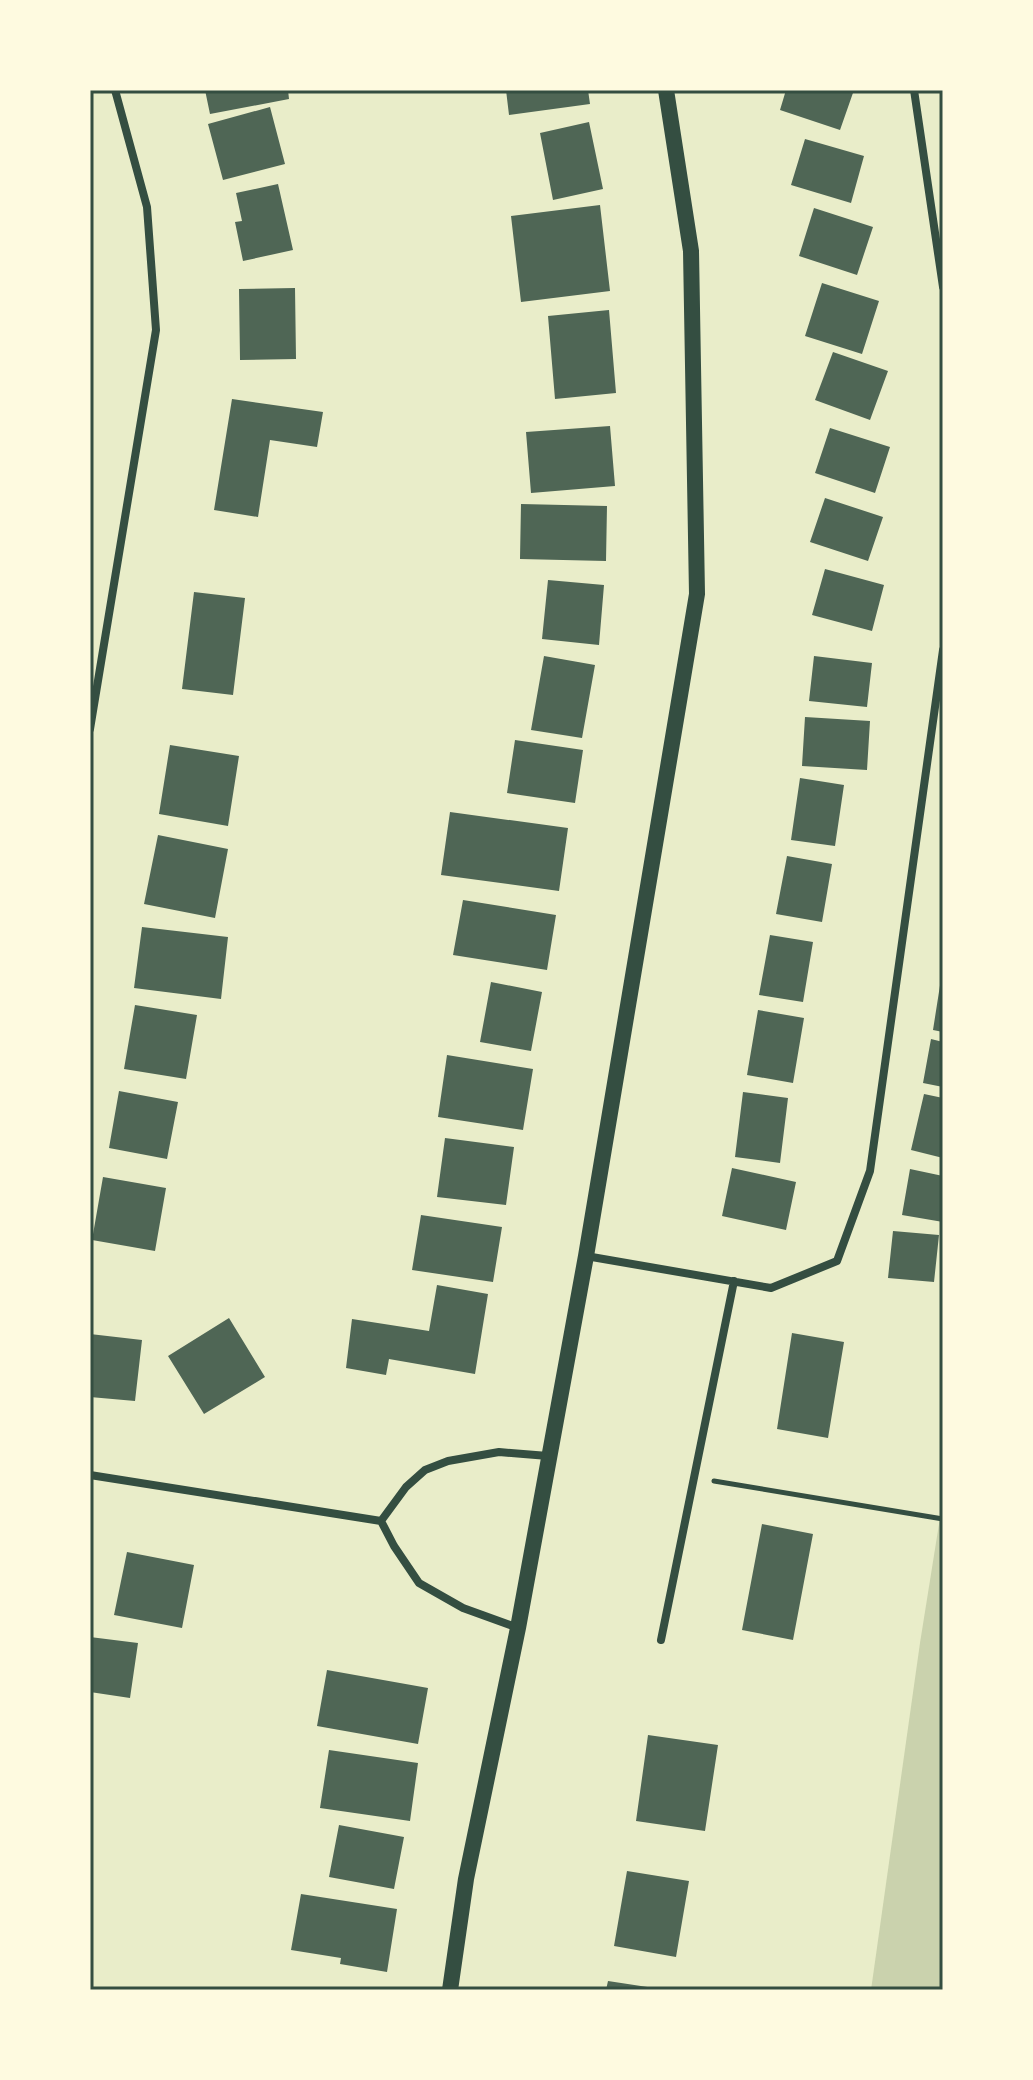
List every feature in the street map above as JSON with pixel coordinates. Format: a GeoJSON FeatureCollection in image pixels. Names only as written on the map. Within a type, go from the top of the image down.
{"type":"FeatureCollection","features":[{"type":"Feature","properties":{"kind":"main road"},"geometry":{"type":"LineString","coordinates":[[450,1990],[466,1879],[518,1628],[586,1256],[697,594],[691,251],[666,90]]}},
{"type":"Feature","properties":{"kind":"street"},"geometry":{"type":"LineString","coordinates":[[90,729],[156,330],[147,207],[115,90]]}},
{"type":"Feature","properties":{"kind":"street"},"geometry":{"type":"LineString","coordinates":[[914,90],[943,287]]}},
{"type":"Feature","properties":{"kind":"street"},"geometry":{"type":"LineString","coordinates":[[586,1256],[771,1288],[837,1261],[870,1171],[943,650]]}},
{"type":"Feature","properties":{"kind":"street"},"geometry":{"type":"LineString","coordinates":[[661,1640],[734,1281]]}},
{"type":"Feature","properties":{"kind":"street"},"geometry":{"type":"LineString","coordinates":[[381,1521],[406,1487],[425,1470],[448,1461],[499,1452],[548,1456]]}},
{"type":"Feature","properties":{"kind":"street"},"geometry":{"type":"LineString","coordinates":[[90,1475],[381,1521]]}},
{"type":"Feature","properties":{"kind":"street"},"geometry":{"type":"LineString","coordinates":[[381,1521],[419,1583],[463,1608],[518,1628]]}},
{"type":"Feature","properties":{"kind":"path"},"geometry":{"type":"LineString","coordinates":[[693,1477],[943,1519]]}},
{"type":"Feature","properties":{"kind":"green space"},"geometry":{"type":"Polygon","coordinates":[[[943,1499],[943,1990],[871,1990],[920,1643],[943,1499]]]}},
{"type":"Feature","properties":{"kind":"building"},"geometry":{"type":"Polygon","coordinates":[[[205,90],[288,90],[289,99],[210,114],[205,90]]]}},
{"type":"Feature","properties":{"kind":"building"},"geometry":{"type":"Polygon","coordinates":[[[506,90],[588,90],[590,104],[509,115],[506,90]]]}},
{"type":"Feature","properties":{"kind":"building"},"geometry":{"type":"Polygon","coordinates":[[[786,90],[854,90],[840,130],[780,110],[786,90]]]}},
{"type":"Feature","properties":{"kind":"building"},"geometry":{"type":"Polygon","coordinates":[[[270,107],[285,164],[223,180],[208,124],[270,107]]]}},
{"type":"Feature","properties":{"kind":"building"},"geometry":{"type":"Polygon","coordinates":[[[589,122],[603,189],[553,200],[540,133],[589,122]]]}},
{"type":"Feature","properties":{"kind":"building"},"geometry":{"type":"Polygon","coordinates":[[[805,139],[864,156],[851,203],[791,185],[805,139]]]}},
{"type":"Feature","properties":{"kind":"building"},"geometry":{"type":"Polygon","coordinates":[[[278,184],[293,250],[243,261],[235,222],[242,221],[236,193],[278,184]]]}},
{"type":"Feature","properties":{"kind":"building"},"geometry":{"type":"Polygon","coordinates":[[[600,205],[610,291],[521,302],[511,216],[600,205]]]}},
{"type":"Feature","properties":{"kind":"building"},"geometry":{"type":"Polygon","coordinates":[[[814,208],[873,227],[857,275],[799,256],[814,208]]]}},
{"type":"Feature","properties":{"kind":"building"},"geometry":{"type":"Polygon","coordinates":[[[822,283],[879,301],[862,354],[805,336],[822,283]]]}},
{"type":"Feature","properties":{"kind":"building"},"geometry":{"type":"Polygon","coordinates":[[[295,288],[296,359],[240,360],[239,289],[295,288]]]}},
{"type":"Feature","properties":{"kind":"building"},"geometry":{"type":"Polygon","coordinates":[[[609,310],[616,393],[555,399],[548,316],[609,310]]]}},
{"type":"Feature","properties":{"kind":"building"},"geometry":{"type":"Polygon","coordinates":[[[833,352],[888,371],[870,420],[815,400],[833,352]]]}},
{"type":"Feature","properties":{"kind":"building"},"geometry":{"type":"Polygon","coordinates":[[[232,399],[323,412],[317,447],[270,440],[258,517],[214,510],[232,399]]]}},
{"type":"Feature","properties":{"kind":"building"},"geometry":{"type":"Polygon","coordinates":[[[610,426],[615,486],[531,493],[526,432],[610,426]]]}},
{"type":"Feature","properties":{"kind":"building"},"geometry":{"type":"Polygon","coordinates":[[[830,428],[890,447],[875,493],[815,473],[830,428]]]}},
{"type":"Feature","properties":{"kind":"building"},"geometry":{"type":"Polygon","coordinates":[[[825,498],[883,517],[868,561],[810,542],[825,498]]]}},
{"type":"Feature","properties":{"kind":"building"},"geometry":{"type":"Polygon","coordinates":[[[521,504],[607,506],[606,561],[520,559],[521,504]]]}},
{"type":"Feature","properties":{"kind":"building"},"geometry":{"type":"Polygon","coordinates":[[[825,569],[884,585],[872,631],[812,615],[825,569]]]}},
{"type":"Feature","properties":{"kind":"building"},"geometry":{"type":"Polygon","coordinates":[[[548,580],[604,585],[599,645],[542,639],[548,580]]]}},
{"type":"Feature","properties":{"kind":"building"},"geometry":{"type":"Polygon","coordinates":[[[194,592],[245,598],[233,695],[182,689],[194,592]]]}},
{"type":"Feature","properties":{"kind":"building"},"geometry":{"type":"Polygon","coordinates":[[[544,656],[595,665],[582,738],[531,730],[544,656]]]}},
{"type":"Feature","properties":{"kind":"building"},"geometry":{"type":"Polygon","coordinates":[[[814,656],[872,663],[867,707],[809,701],[814,656]]]}},
{"type":"Feature","properties":{"kind":"building"},"geometry":{"type":"Polygon","coordinates":[[[805,717],[870,721],[867,770],[802,766],[805,717]]]}},
{"type":"Feature","properties":{"kind":"building"},"geometry":{"type":"Polygon","coordinates":[[[515,740],[583,750],[575,803],[507,793],[515,740]]]}},
{"type":"Feature","properties":{"kind":"building"},"geometry":{"type":"Polygon","coordinates":[[[170,745],[239,756],[228,826],[159,814],[170,745]]]}},
{"type":"Feature","properties":{"kind":"building"},"geometry":{"type":"Polygon","coordinates":[[[800,778],[844,785],[835,846],[791,840],[800,778]]]}},
{"type":"Feature","properties":{"kind":"building"},"geometry":{"type":"Polygon","coordinates":[[[450,812],[568,828],[559,891],[441,875],[450,812]]]}},
{"type":"Feature","properties":{"kind":"building"},"geometry":{"type":"Polygon","coordinates":[[[158,835],[228,849],[215,918],[144,904],[158,835]]]}},
{"type":"Feature","properties":{"kind":"building"},"geometry":{"type":"Polygon","coordinates":[[[787,856],[832,864],[822,922],[776,914],[787,856]]]}},
{"type":"Feature","properties":{"kind":"building"},"geometry":{"type":"Polygon","coordinates":[[[463,900],[556,915],[547,970],[453,955],[463,900]]]}},
{"type":"Feature","properties":{"kind":"building"},"geometry":{"type":"Polygon","coordinates":[[[142,927],[228,937],[221,999],[134,988],[142,927]]]}},
{"type":"Feature","properties":{"kind":"building"},"geometry":{"type":"Polygon","coordinates":[[[770,935],[813,942],[803,1002],[759,995],[770,935]]]}},
{"type":"Feature","properties":{"kind":"building"},"geometry":{"type":"Polygon","coordinates":[[[943,979],[943,1032],[933,1030],[943,979]]]}},
{"type":"Feature","properties":{"kind":"building"},"geometry":{"type":"Polygon","coordinates":[[[491,982],[542,992],[531,1051],[480,1042],[491,982]]]}},
{"type":"Feature","properties":{"kind":"building"},"geometry":{"type":"Polygon","coordinates":[[[135,1005],[197,1015],[186,1079],[124,1069],[135,1005]]]}},
{"type":"Feature","properties":{"kind":"building"},"geometry":{"type":"Polygon","coordinates":[[[758,1010],[804,1018],[793,1083],[747,1075],[758,1010]]]}},
{"type":"Feature","properties":{"kind":"building"},"geometry":{"type":"Polygon","coordinates":[[[931,1039],[943,1042],[943,1087],[923,1083],[931,1039]]]}},
{"type":"Feature","properties":{"kind":"building"},"geometry":{"type":"Polygon","coordinates":[[[447,1055],[533,1069],[523,1130],[438,1117],[447,1055]]]}},
{"type":"Feature","properties":{"kind":"building"},"geometry":{"type":"Polygon","coordinates":[[[119,1091],[178,1102],[167,1159],[109,1148],[119,1091]]]}},
{"type":"Feature","properties":{"kind":"building"},"geometry":{"type":"Polygon","coordinates":[[[743,1092],[788,1098],[780,1163],[735,1157],[743,1092]]]}},
{"type":"Feature","properties":{"kind":"building"},"geometry":{"type":"Polygon","coordinates":[[[924,1094],[943,1098],[943,1158],[911,1150],[924,1094]]]}},
{"type":"Feature","properties":{"kind":"building"},"geometry":{"type":"Polygon","coordinates":[[[445,1138],[514,1147],[506,1205],[437,1197],[445,1138]]]}},
{"type":"Feature","properties":{"kind":"building"},"geometry":{"type":"Polygon","coordinates":[[[732,1168],[796,1182],[786,1230],[722,1216],[732,1168]]]}},
{"type":"Feature","properties":{"kind":"building"},"geometry":{"type":"Polygon","coordinates":[[[910,1169],[943,1176],[943,1222],[902,1215],[910,1169]]]}},
{"type":"Feature","properties":{"kind":"building"},"geometry":{"type":"Polygon","coordinates":[[[103,1177],[166,1188],[155,1251],[92,1240],[103,1177]]]}},
{"type":"Feature","properties":{"kind":"building"},"geometry":{"type":"Polygon","coordinates":[[[421,1215],[502,1227],[493,1282],[412,1270],[421,1215]]]}},
{"type":"Feature","properties":{"kind":"building"},"geometry":{"type":"Polygon","coordinates":[[[893,1231],[939,1235],[934,1282],[888,1278],[893,1231]]]}},
{"type":"Feature","properties":{"kind":"building"},"geometry":{"type":"Polygon","coordinates":[[[437,1285],[488,1294],[475,1374],[389,1359],[386,1375],[346,1368],[352,1319],[429,1331],[437,1285]]]}},
{"type":"Feature","properties":{"kind":"building"},"geometry":{"type":"Polygon","coordinates":[[[229,1318],[265,1377],[204,1414],[168,1356],[229,1318]]]}},
{"type":"Feature","properties":{"kind":"building"},"geometry":{"type":"Polygon","coordinates":[[[792,1333],[844,1342],[828,1438],[777,1429],[792,1333]]]}},
{"type":"Feature","properties":{"kind":"building"},"geometry":{"type":"Polygon","coordinates":[[[90,1334],[142,1340],[135,1401],[90,1397],[90,1334]]]}},
{"type":"Feature","properties":{"kind":"building"},"geometry":{"type":"Polygon","coordinates":[[[762,1524],[813,1534],[793,1640],[742,1630],[762,1524]]]}},
{"type":"Feature","properties":{"kind":"building"},"geometry":{"type":"Polygon","coordinates":[[[127,1552],[194,1565],[182,1628],[114,1615],[127,1552]]]}},
{"type":"Feature","properties":{"kind":"building"},"geometry":{"type":"Polygon","coordinates":[[[90,1637],[138,1643],[130,1698],[90,1692],[90,1637]]]}},
{"type":"Feature","properties":{"kind":"building"},"geometry":{"type":"Polygon","coordinates":[[[327,1670],[428,1688],[418,1744],[317,1726],[327,1670]]]}},
{"type":"Feature","properties":{"kind":"building"},"geometry":{"type":"Polygon","coordinates":[[[648,1735],[718,1745],[705,1831],[636,1821],[648,1735]]]}},
{"type":"Feature","properties":{"kind":"building"},"geometry":{"type":"Polygon","coordinates":[[[329,1750],[418,1763],[410,1821],[320,1808],[329,1750]]]}},
{"type":"Feature","properties":{"kind":"building"},"geometry":{"type":"Polygon","coordinates":[[[339,1825],[404,1837],[394,1889],[329,1877],[339,1825]]]}},
{"type":"Feature","properties":{"kind":"building"},"geometry":{"type":"Polygon","coordinates":[[[627,1871],[689,1881],[676,1957],[614,1946],[627,1871]]]}},
{"type":"Feature","properties":{"kind":"building"},"geometry":{"type":"Polygon","coordinates":[[[301,1894],[397,1909],[387,1972],[340,1964],[341,1958],[291,1950],[301,1894]]]}},
{"type":"Feature","properties":{"kind":"building"},"geometry":{"type":"Polygon","coordinates":[[[608,1981],[654,1988],[606,1990],[608,1981]]]}}]}
